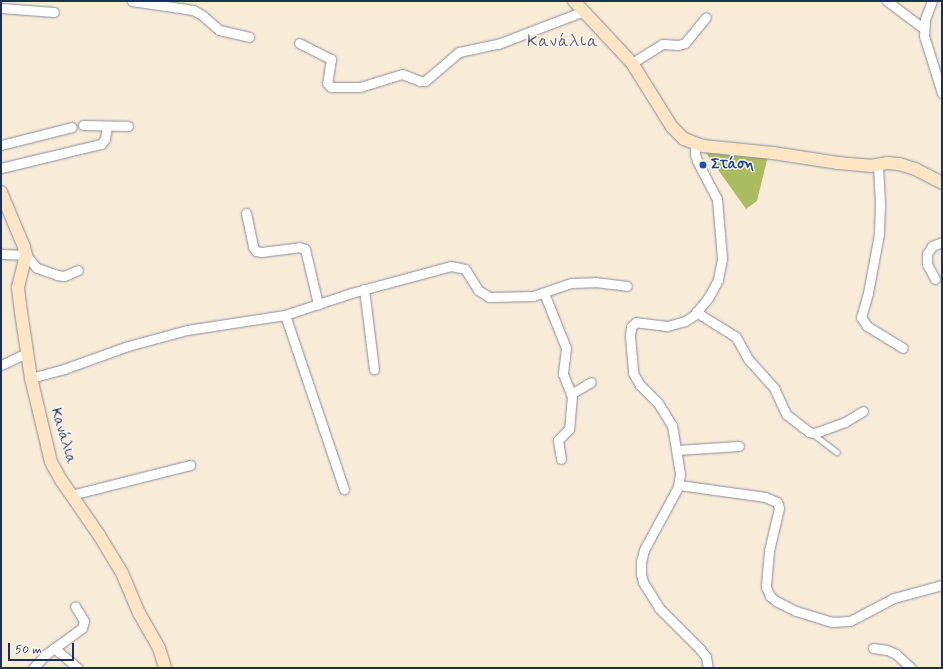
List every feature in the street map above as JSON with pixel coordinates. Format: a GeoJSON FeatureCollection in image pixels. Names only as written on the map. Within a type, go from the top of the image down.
{"type":"FeatureCollection","features":[{"type":"Feature","properties":{"kind":"main road"},"geometry":{"type":"LineString","coordinates":[[574,1],[632,63],[676,132],[684,139],[695,144],[817,161],[861,165],[890,163],[903,165],[942,183]]}},
{"type":"Feature","properties":{"kind":"main road"},"geometry":{"type":"LineString","coordinates":[[1,192],[22,240],[26,255]]}},
{"type":"Feature","properties":{"kind":"main road","name":"Κανάλια"},"geometry":{"type":"LineString","coordinates":[[26,255],[18,288],[31,378],[52,462],[71,495],[122,573],[139,613],[159,648],[165,668]]}},
{"type":"Feature","properties":{"kind":"street"},"geometry":{"type":"LineString","coordinates":[[132,1],[193,10],[202,15],[219,30],[249,37]]}},
{"type":"Feature","properties":{"kind":"street"},"geometry":{"type":"LineString","coordinates":[[887,1],[923,28]]}},
{"type":"Feature","properties":{"kind":"street"},"geometry":{"type":"LineString","coordinates":[[932,1],[923,28],[924,36],[942,93]]}},
{"type":"Feature","properties":{"kind":"street"},"geometry":{"type":"LineString","coordinates":[[1,8],[54,12]]}},
{"type":"Feature","properties":{"kind":"street"},"geometry":{"type":"LineString","coordinates":[[299,43],[331,58],[326,83],[331,88],[360,87],[402,74],[407,74],[420,81],[425,81],[459,52],[498,44],[584,11]]}},
{"type":"Feature","properties":{"kind":"street"},"geometry":{"type":"LineString","coordinates":[[632,63],[662,44],[678,45],[685,43],[706,17]]}},
{"type":"Feature","properties":{"kind":"street"},"geometry":{"type":"LineString","coordinates":[[83,125],[128,126]]}},
{"type":"Feature","properties":{"kind":"street"},"geometry":{"type":"LineString","coordinates":[[1,168],[101,144],[105,139],[107,126]]}},
{"type":"Feature","properties":{"kind":"street"},"geometry":{"type":"LineString","coordinates":[[1,145],[72,127]]}},
{"type":"Feature","properties":{"kind":"street"},"geometry":{"type":"LineString","coordinates":[[695,144],[697,161],[716,199],[722,259],[721,270],[714,289],[696,312],[685,321],[667,326],[636,322],[633,324],[630,331],[633,373],[640,385],[658,403],[669,419],[677,450],[680,470],[679,485],[642,556],[641,574],[643,582],[659,608],[700,649],[706,657],[708,668]]}},
{"type":"Feature","properties":{"kind":"street"},"geometry":{"type":"LineString","coordinates":[[878,165],[879,234],[872,273],[861,317],[867,326],[903,348]]}},
{"type":"Feature","properties":{"kind":"street"},"geometry":{"type":"LineString","coordinates":[[246,213],[253,247],[256,251],[261,252],[299,246],[305,249],[318,304]]}},
{"type":"Feature","properties":{"kind":"street"},"geometry":{"type":"LineString","coordinates":[[935,279],[927,264],[928,254],[932,246],[942,242]]}},
{"type":"Feature","properties":{"kind":"street"},"geometry":{"type":"LineString","coordinates":[[1,254],[26,255],[35,267],[51,274],[64,276],[78,270]]}},
{"type":"Feature","properties":{"kind":"street"},"geometry":{"type":"LineString","coordinates":[[31,378],[61,370],[128,346],[187,330],[285,316],[364,289],[451,266],[465,269],[478,290],[489,297],[528,297],[572,283],[595,282],[627,286]]}},
{"type":"Feature","properties":{"kind":"street"},"geometry":{"type":"LineString","coordinates":[[364,289],[374,369]]}},
{"type":"Feature","properties":{"kind":"street"},"geometry":{"type":"LineString","coordinates":[[544,293],[566,348],[564,374],[571,394],[569,428],[567,433],[558,440],[560,459]]}},
{"type":"Feature","properties":{"kind":"street"},"geometry":{"type":"LineString","coordinates":[[696,312],[736,337],[746,355],[774,388],[786,414],[812,433],[848,420],[863,411]]}},
{"type":"Feature","properties":{"kind":"street"},"geometry":{"type":"LineString","coordinates":[[285,316],[344,489]]}},
{"type":"Feature","properties":{"kind":"street"},"geometry":{"type":"LineString","coordinates":[[1,365],[27,353]]}},
{"type":"Feature","properties":{"kind":"street"},"geometry":{"type":"LineString","coordinates":[[571,394],[591,382]]}},
{"type":"Feature","properties":{"kind":"street"},"geometry":{"type":"LineString","coordinates":[[677,450],[739,446]]}},
{"type":"Feature","properties":{"kind":"street"},"geometry":{"type":"LineString","coordinates":[[71,495],[190,465]]}},
{"type":"Feature","properties":{"kind":"street"},"geometry":{"type":"LineString","coordinates":[[679,485],[765,497],[777,502],[779,510],[769,551],[766,587],[770,596],[776,601],[796,611],[832,622],[850,621],[894,598],[942,585]]}},
{"type":"Feature","properties":{"kind":"street"},"geometry":{"type":"LineString","coordinates":[[33,668],[54,648],[83,626],[83,618],[74,606]]}},
{"type":"Feature","properties":{"kind":"street"},"geometry":{"type":"LineString","coordinates":[[54,648],[78,668]]}},
{"type":"Feature","properties":{"kind":"street"},"geometry":{"type":"LineString","coordinates":[[873,648],[887,650],[896,654],[911,668]]}},
{"type":"Feature","properties":{"kind":"lane"},"geometry":{"type":"LineString","coordinates":[[812,433],[837,452]]}},
{"type":"Feature","properties":{"kind":"green space"},"geometry":{"type":"Polygon","coordinates":[[[704,150],[768,156],[757,201],[746,209],[704,150]]]}},
{"type":"Feature","properties":{"kind":"place","name":"Στάση"},"geometry":{"type":"Point","coordinates":[703,165]}},
{"type":"Feature","properties":{"kind":"district","name":"Κανάλια"},"geometry":{"type":"Point","coordinates":[563,42]}}]}
